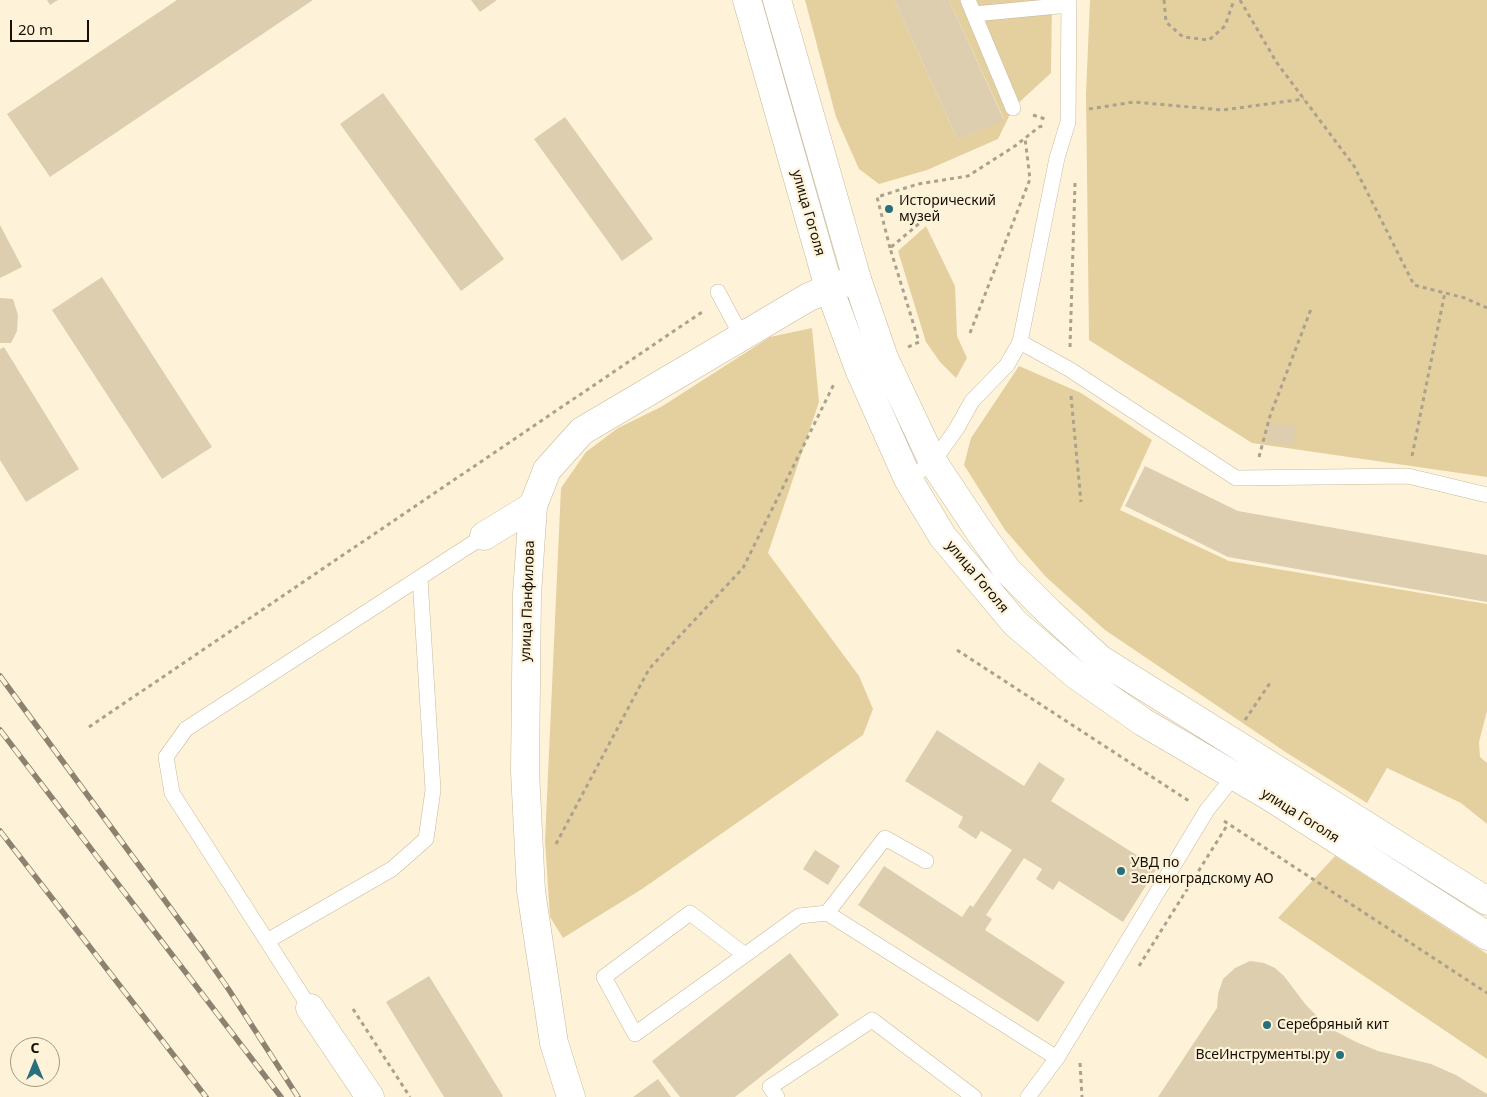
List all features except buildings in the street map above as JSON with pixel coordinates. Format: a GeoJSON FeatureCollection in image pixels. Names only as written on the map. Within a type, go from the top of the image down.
{"type":"FeatureCollection","features":[{"type":"Feature","properties":{"kind":"street","name":"улица Гоголя"},"geometry":{"type":"LineString","coordinates":[[747,0],[830,288],[859,369],[908,479],[943,537],[1015,623],[1076,675],[1143,722],[1235,775],[1487,936]]}},
{"type":"Feature","properties":{"kind":"street","name":"улица Гоголя"},"geometry":{"type":"LineString","coordinates":[[777,0],[857,279],[884,358],[933,462],[1006,570],[1050,614],[1100,659],[1486,899]]}},
{"type":"Feature","properties":{"kind":"street","name":"улица Панфилова"},"geometry":{"type":"LineString","coordinates":[[571,1097],[554,1043],[532,891],[525,771],[527,594],[533,506],[547,470],[582,431],[807,298],[857,279]]}},
{"type":"Feature","properties":{"kind":"street"},"geometry":{"type":"LineString","coordinates":[[484,536],[533,506]]}},
{"type":"Feature","properties":{"kind":"street"},"geometry":{"type":"LineString","coordinates":[[310,1008],[370,1097]]}},
{"type":"Feature","properties":{"kind":"lane"},"geometry":{"type":"LineString","coordinates":[[908,479],[933,462],[957,428],[972,401],[1006,365],[1020,342],[1057,158],[1068,122],[1069,2],[971,7],[1013,108]]}},
{"type":"Feature","properties":{"kind":"lane"},"geometry":{"type":"LineString","coordinates":[[720,296],[742,337]]}},
{"type":"Feature","properties":{"kind":"lane"},"geometry":{"type":"LineString","coordinates":[[1020,342],[1069,369],[1236,478],[1408,476],[1487,495]]}},
{"type":"Feature","properties":{"kind":"lane"},"geometry":{"type":"LineString","coordinates":[[310,1008],[172,793],[166,757],[186,729],[484,536]]}},
{"type":"Feature","properties":{"kind":"lane"},"geometry":{"type":"LineString","coordinates":[[267,942],[392,869],[426,839],[433,790],[420,578]]}},
{"type":"Feature","properties":{"kind":"lane"},"geometry":{"type":"LineString","coordinates":[[1028,1097],[1057,1058],[1199,822],[1235,775]]}},
{"type":"Feature","properties":{"kind":"lane"},"geometry":{"type":"LineString","coordinates":[[827,913],[885,838],[926,861]]}},
{"type":"Feature","properties":{"kind":"lane"},"geometry":{"type":"LineString","coordinates":[[745,955],[690,913],[604,977],[635,1034],[800,916],[827,913],[1057,1058]]}},
{"type":"Feature","properties":{"kind":"lane"},"geometry":{"type":"LineString","coordinates":[[777,1097],[770,1087],[872,1020],[974,1097]]}},
{"type":"Feature","properties":{"kind":"path"},"geometry":{"type":"LineString","coordinates":[[1164,0],[1166,22],[1183,37],[1209,40],[1225,26],[1234,0]]}},
{"type":"Feature","properties":{"kind":"path"},"geometry":{"type":"LineString","coordinates":[[1240,0],[1277,63],[1354,166],[1414,284],[1465,298],[1487,308]]}},
{"type":"Feature","properties":{"kind":"path"},"geometry":{"type":"LineString","coordinates":[[920,342],[890,248],[877,197],[918,184],[968,176],[1040,127],[1053,122],[1068,122],[1079,110],[1134,102],[1223,110],[1304,99]]}},
{"type":"Feature","properties":{"kind":"path"},"geometry":{"type":"LineString","coordinates":[[970,333],[1030,179],[1025,138]]}},
{"type":"Feature","properties":{"kind":"path"},"geometry":{"type":"LineString","coordinates":[[1075,175],[1069,369],[1081,502]]}},
{"type":"Feature","properties":{"kind":"path"},"geometry":{"type":"LineString","coordinates":[[890,248],[927,217]]}},
{"type":"Feature","properties":{"kind":"path"},"geometry":{"type":"LineString","coordinates":[[1408,476],[1445,292]]}},
{"type":"Feature","properties":{"kind":"path"},"geometry":{"type":"LineString","coordinates":[[89,727],[720,296]]}},
{"type":"Feature","properties":{"kind":"path"},"geometry":{"type":"LineString","coordinates":[[1253,478],[1270,416],[1311,309]]}},
{"type":"Feature","properties":{"kind":"path"},"geometry":{"type":"LineString","coordinates":[[554,848],[649,669],[743,568],[836,379]]}},
{"type":"Feature","properties":{"kind":"path"},"geometry":{"type":"LineString","coordinates":[[1137,970],[1228,824]]}},
{"type":"Feature","properties":{"kind":"path"},"geometry":{"type":"LineString","coordinates":[[353,1009],[410,1097]]}},
{"type":"Feature","properties":{"kind":"path"},"geometry":{"type":"LineString","coordinates":[[1080,1061],[1082,1097]]}},
{"type":"Feature","properties":{"kind":"shaded area"},"geometry":{"type":"Polygon","coordinates":[[[805,0],[894,0],[958,140],[1004,119],[949,0],[1052,0],[1051,73],[1013,108],[998,139],[927,170],[879,184],[859,169],[836,117],[805,0]]]}},
{"type":"Feature","properties":{"kind":"shaded area"},"geometry":{"type":"Polygon","coordinates":[[[1090,0],[1487,0],[1487,477],[1252,443],[1089,340],[1086,94],[1090,0]]]}},
{"type":"Feature","properties":{"kind":"shaded area"},"geometry":{"type":"Polygon","coordinates":[[[926,226],[955,286],[957,336],[967,358],[956,378],[940,362],[926,342],[898,251],[926,226]]]}},
{"type":"Feature","properties":{"kind":"shaded area"},"geometry":{"type":"Polygon","coordinates":[[[812,328],[819,402],[768,553],[859,676],[873,709],[863,735],[642,889],[563,938],[550,917],[545,841],[561,488],[586,452],[618,428],[661,407],[770,337],[812,328]]]}},
{"type":"Feature","properties":{"kind":"shaded area"},"geometry":{"type":"Polygon","coordinates":[[[1019,366],[1081,393],[1152,440],[1120,510],[1229,561],[1487,604],[1487,711],[1479,742],[1480,757],[1487,763],[1487,824],[1461,803],[1387,768],[1367,803],[1287,753],[1105,630],[1046,577],[1005,530],[964,465],[971,438],[1019,366]]]}},
{"type":"Feature","properties":{"kind":"shaded area"},"geometry":{"type":"Polygon","coordinates":[[[1335,856],[1487,954],[1487,1059],[1278,918],[1335,856]]]}},
{"type":"Feature","properties":{"kind":"railway"},"geometry":{"type":"LineString","coordinates":[[0,676],[202,951],[298,1097]]}},
{"type":"Feature","properties":{"kind":"railway"},"geometry":{"type":"LineString","coordinates":[[0,730],[281,1097]]}},
{"type":"Feature","properties":{"kind":"railway"},"geometry":{"type":"LineString","coordinates":[[0,831],[206,1097]]}},
{"type":"Feature","properties":{"kind":"place","name":"Исторический музей"},"geometry":{"type":"Point","coordinates":[889,209]}},
{"type":"Feature","properties":{"kind":"place","name":"УВД по Зеленоградскому АО"},"geometry":{"type":"Point","coordinates":[1121,871]}},
{"type":"Feature","properties":{"kind":"place","name":"Серебряный кит"},"geometry":{"type":"Point","coordinates":[1267,1025]}},
{"type":"Feature","properties":{"kind":"place","name":"ВсеИнструменты.ру"},"geometry":{"type":"Point","coordinates":[1340,1055]}}]}
